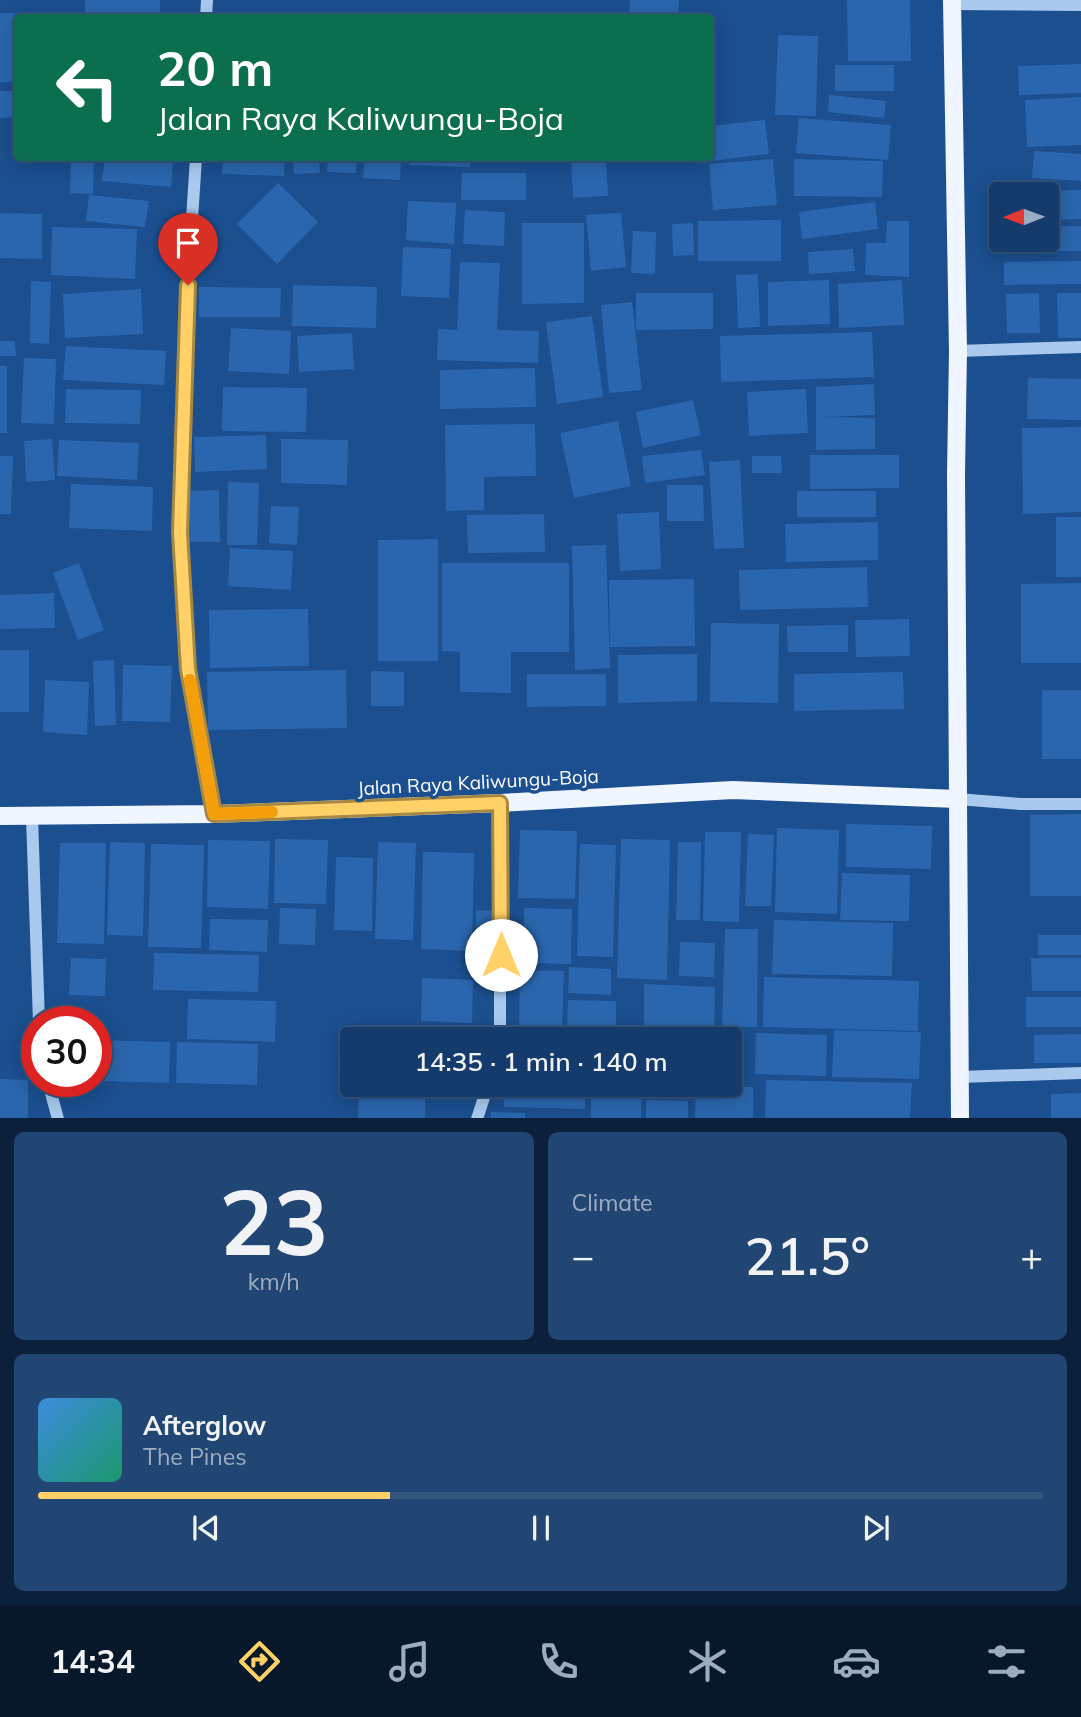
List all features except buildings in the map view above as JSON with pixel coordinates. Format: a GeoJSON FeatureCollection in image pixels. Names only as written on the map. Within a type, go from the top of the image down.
{"type":"FeatureCollection","features":[{"type":"Feature","properties":{"kind":"main road"},"geometry":{"type":"LineString","coordinates":[[952,2],[958,351],[957,799],[960,1118]]}},
{"type":"Feature","properties":{"kind":"main road","name":"Jalan Raya Kaliwungu-Boja"},"geometry":{"type":"LineString","coordinates":[[0,816],[214,814],[500,803],[733,790],[957,799]]}},
{"type":"Feature","properties":{"kind":"street"},"geometry":{"type":"LineString","coordinates":[[952,2],[1081,5]]}},
{"type":"Feature","properties":{"kind":"street"},"geometry":{"type":"LineString","coordinates":[[196,161],[187,311],[180,532],[188,669],[214,814]]}},
{"type":"Feature","properties":{"kind":"street"},"geometry":{"type":"LineString","coordinates":[[958,351],[1081,347]]}},
{"type":"Feature","properties":{"kind":"street"},"geometry":{"type":"LineString","coordinates":[[957,799],[1020,804],[1081,804]]}},
{"type":"Feature","properties":{"kind":"street"},"geometry":{"type":"LineString","coordinates":[[500,803],[500,1027]]}},
{"type":"Feature","properties":{"kind":"street"},"geometry":{"type":"LineString","coordinates":[[32,817],[38,1006]]}},
{"type":"Feature","properties":{"kind":"street"},"geometry":{"type":"LineString","coordinates":[[959,1077],[1081,1073]]}},
{"type":"Feature","properties":{"kind":"street"},"geometry":{"type":"LineString","coordinates":[[52,1097],[58,1118]]}},
{"type":"Feature","properties":{"kind":"street"},"geometry":{"type":"LineString","coordinates":[[477,1118],[484,1097]]}},
{"type":"Feature","properties":{"kind":"slow traffic"},"geometry":{"type":"LineString","coordinates":[[190,680],[214,814],[272,812]]}},
{"type":"Feature","properties":{"kind":"route"},"geometry":{"type":"LineString","coordinates":[[188,285],[180,532],[188,669],[214,814],[500,803],[501,955]]}}]}
